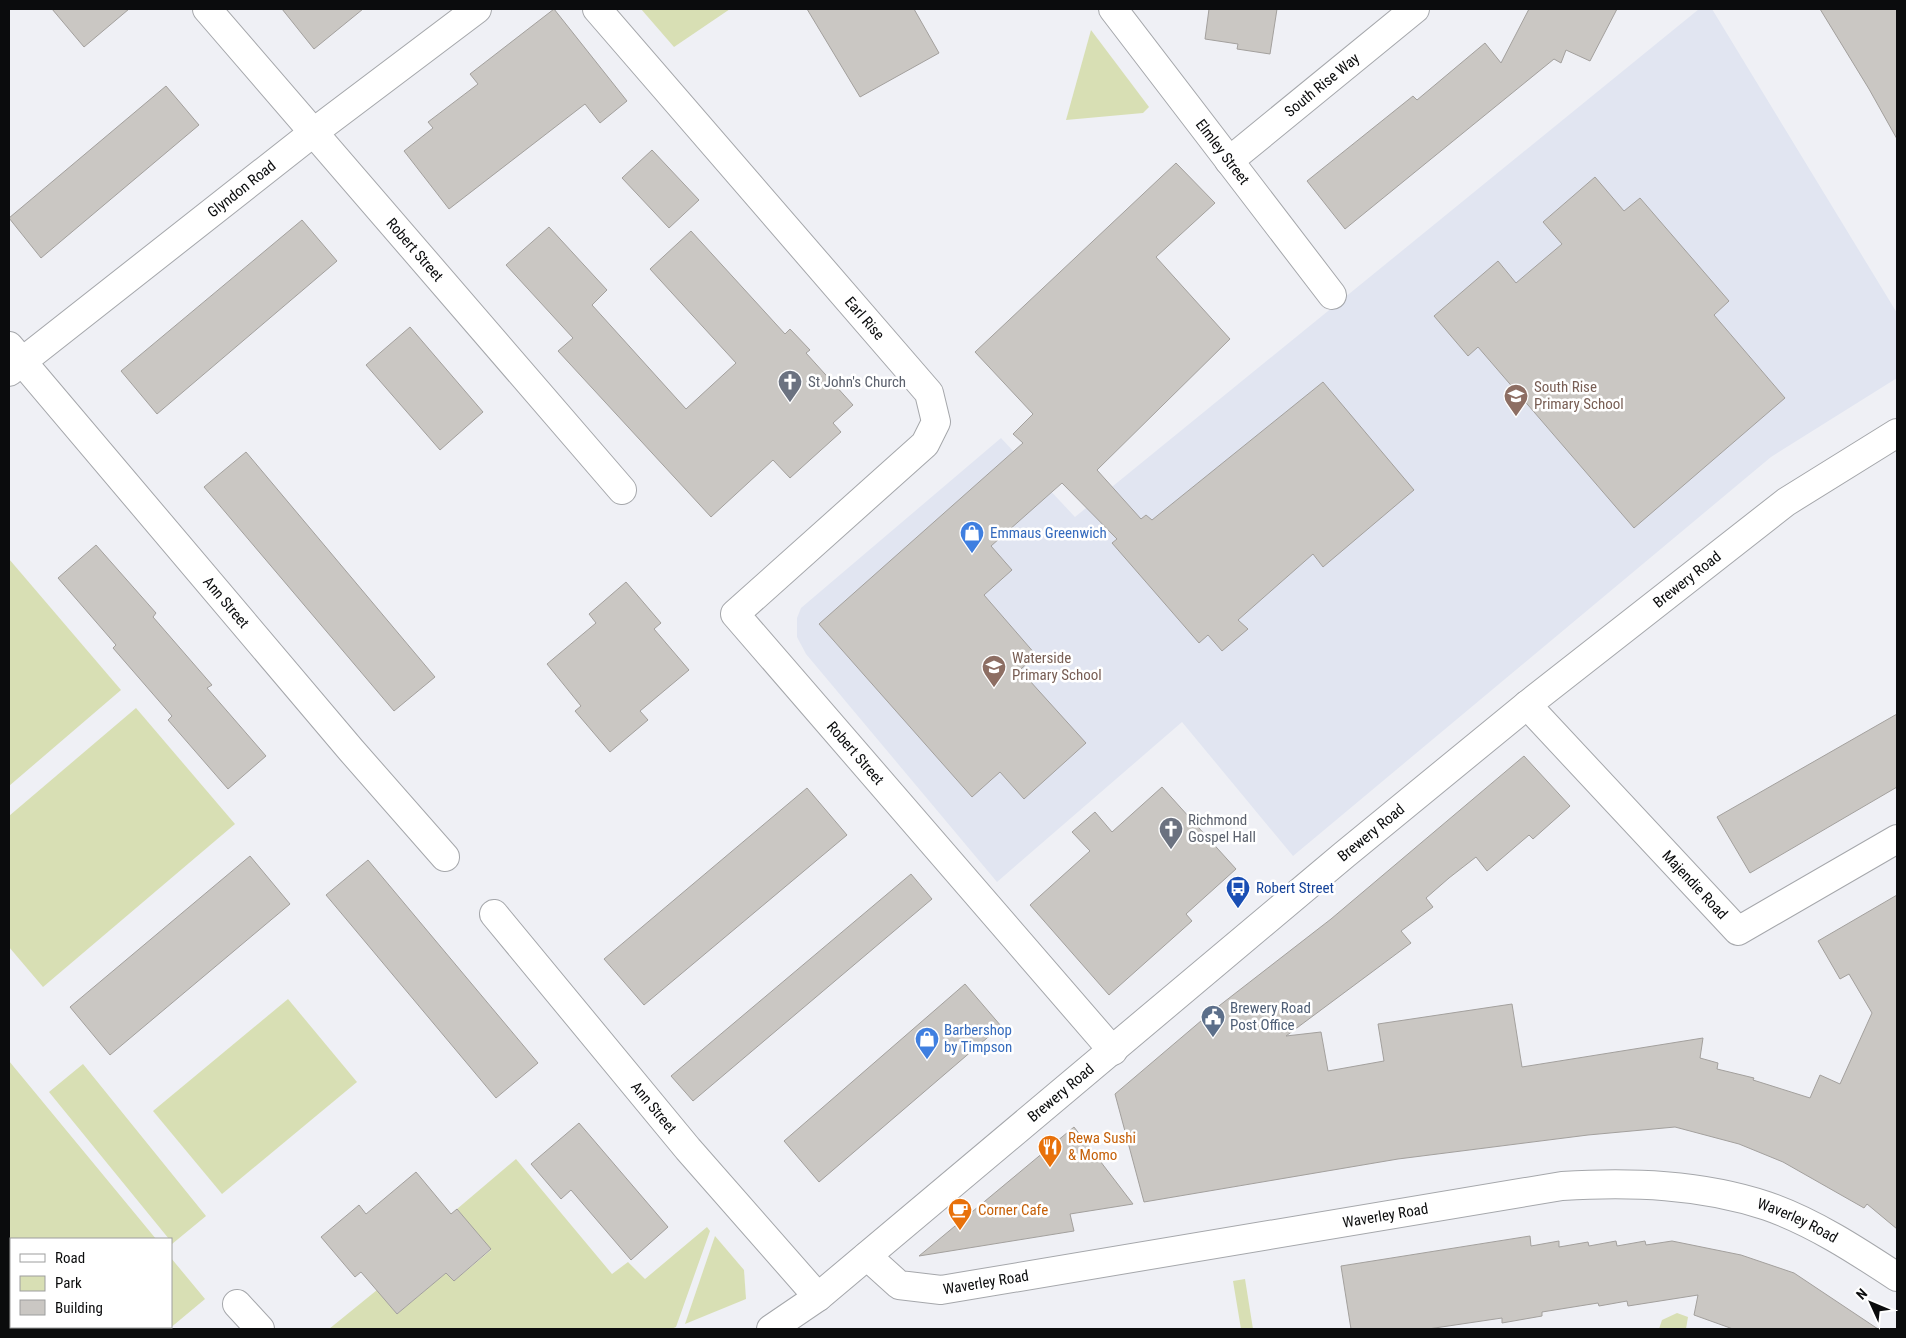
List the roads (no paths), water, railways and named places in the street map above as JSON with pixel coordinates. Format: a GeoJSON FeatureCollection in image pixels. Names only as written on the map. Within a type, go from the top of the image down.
{"type":"FeatureCollection","features":[{"type":"Feature","properties":{"kind":"street","name":"Robert Street"},"geometry":{"type":"LineString","coordinates":[[207,9],[622,490]]}},
{"type":"Feature","properties":{"kind":"street","name":"Glyndon Road"},"geometry":{"type":"LineString","coordinates":[[13,360],[477,9]]}},
{"type":"Feature","properties":{"kind":"street","name":"Earl Rise"},"geometry":{"type":"LineString","coordinates":[[597,9],[930,393],[936,422],[925,444],[735,614]]}},
{"type":"Feature","properties":{"kind":"street","name":"Elmley Street"},"geometry":{"type":"LineString","coordinates":[[1113,9],[1332,295]]}},
{"type":"Feature","properties":{"kind":"street","name":"South Rise Way"},"geometry":{"type":"LineString","coordinates":[[1230,161],[1415,9]]}},
{"type":"Feature","properties":{"kind":"street","name":"Ann Street"},"geometry":{"type":"LineString","coordinates":[[13,360],[445,857]]}},
{"type":"Feature","properties":{"kind":"street","name":"Brewery Road"},"geometry":{"type":"LineString","coordinates":[[818,1297],[1344,855],[1527,705],[1786,502],[1897,433]]}},
{"type":"Feature","properties":{"kind":"street","name":"Robert Street"},"geometry":{"type":"LineString","coordinates":[[735,614],[1113,1051]]}},
{"type":"Feature","properties":{"kind":"street","name":"Majendie Road"},"geometry":{"type":"LineString","coordinates":[[1527,705],[1738,931],[1897,839]]}},
{"type":"Feature","properties":{"kind":"street","name":"Ann Street"},"geometry":{"type":"LineString","coordinates":[[494,914],[688,1150],[818,1297]]}},
{"type":"Feature","properties":{"kind":"street","name":"Waverley Road"},"geometry":{"type":"LineString","coordinates":[[867,1256],[898,1284],[941,1290],[1553,1188],[1605,1184],[1665,1185],[1720,1194],[1767,1206],[1836,1239],[1897,1277]]}},
{"type":"Feature","properties":{"kind":"street"},"geometry":{"type":"LineString","coordinates":[[771,1329],[818,1297]]}},
{"type":"Feature","properties":{"kind":"street"},"geometry":{"type":"LineString","coordinates":[[236,1304],[260,1329]]}},
{"type":"Feature","properties":{"kind":"place","name":"St John's Church"},"geometry":{"type":"Point","coordinates":[790,403]}},
{"type":"Feature","properties":{"kind":"place","name":"South Rise Primary School"},"geometry":{"type":"Point","coordinates":[1516,417]}},
{"type":"Feature","properties":{"kind":"place","name":"Emmaus Greenwich"},"geometry":{"type":"Point","coordinates":[972,554]}},
{"type":"Feature","properties":{"kind":"place","name":"Waterside Primary School"},"geometry":{"type":"Point","coordinates":[994,688]}},
{"type":"Feature","properties":{"kind":"place","name":"Richmond Gospel Hall"},"geometry":{"type":"Point","coordinates":[1171,850]}},
{"type":"Feature","properties":{"kind":"place","name":"Robert Street"},"geometry":{"type":"Point","coordinates":[1238,909]}},
{"type":"Feature","properties":{"kind":"place","name":"Brewery Road Post Office"},"geometry":{"type":"Point","coordinates":[1213,1038]}},
{"type":"Feature","properties":{"kind":"place","name":"Barbershop by Timpson"},"geometry":{"type":"Point","coordinates":[927,1060]}},
{"type":"Feature","properties":{"kind":"place","name":"Rewa Sushi & Momo"},"geometry":{"type":"Point","coordinates":[1050,1168]}},
{"type":"Feature","properties":{"kind":"place","name":"Corner Cafe"},"geometry":{"type":"Point","coordinates":[960,1231]}}]}
